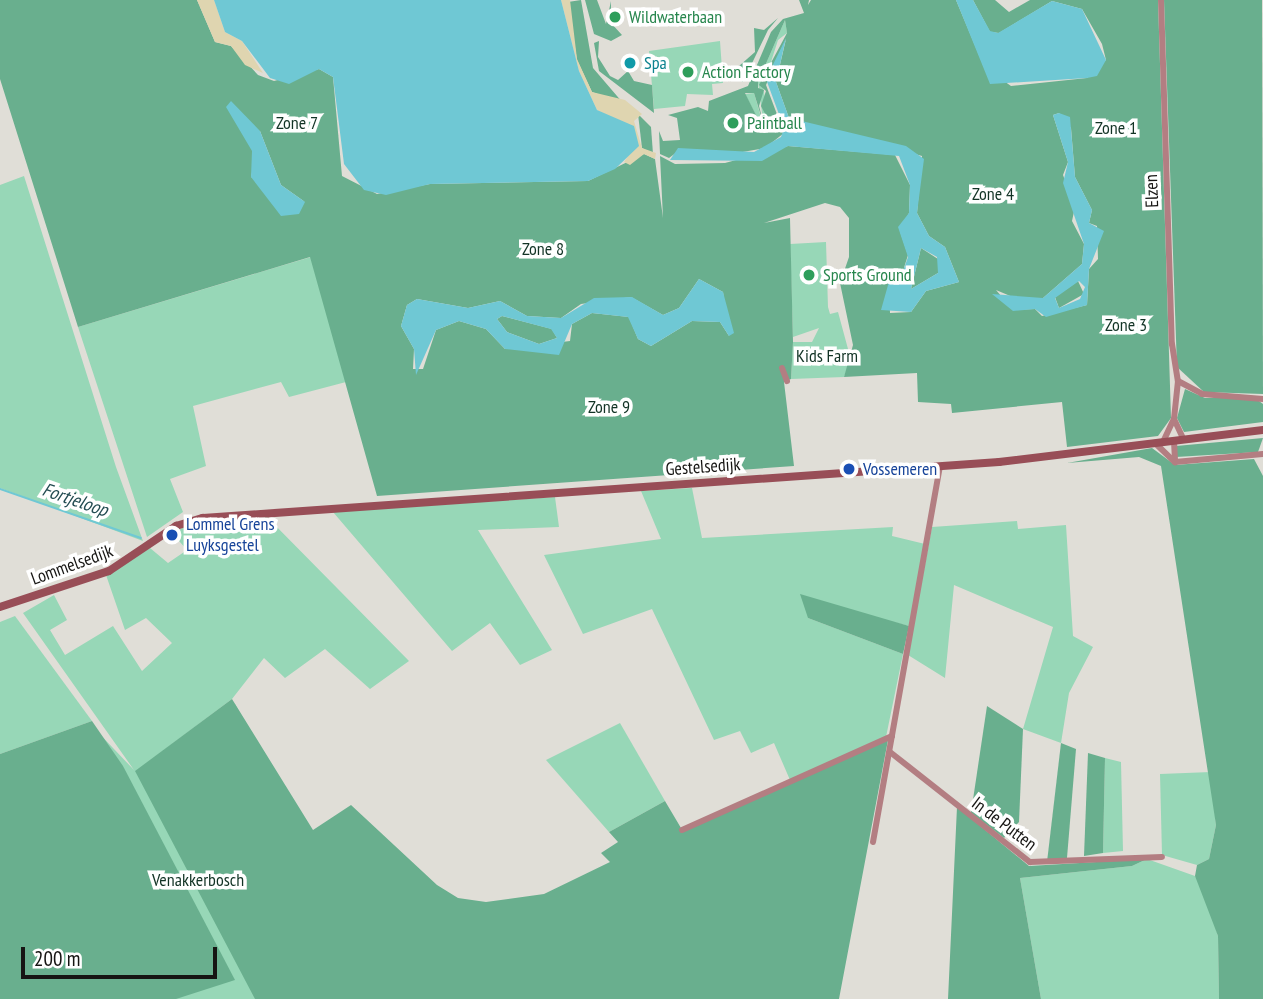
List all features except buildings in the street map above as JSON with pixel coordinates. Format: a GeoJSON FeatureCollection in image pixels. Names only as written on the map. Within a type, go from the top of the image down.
{"type":"FeatureCollection","features":[{"type":"Feature","properties":{"kind":"main road","name":"Gestelsedijk"},"geometry":{"type":"LineString","coordinates":[[150,544],[204,518],[940,466],[1262,430]]}},
{"type":"Feature","properties":{"kind":"main road","name":"Lommelsedijk"},"geometry":{"type":"LineString","coordinates":[[0,607],[109,571],[150,544]]}},
{"type":"Feature","properties":{"kind":"street","name":"Elzen"},"geometry":{"type":"LineString","coordinates":[[1159,443],[1174,419],[1178,381],[1172,356],[1161,0]]}},
{"type":"Feature","properties":{"kind":"street"},"geometry":{"type":"LineString","coordinates":[[782,368],[787,381]]}},
{"type":"Feature","properties":{"kind":"street"},"geometry":{"type":"LineString","coordinates":[[1178,381],[1202,394],[1263,399]]}},
{"type":"Feature","properties":{"kind":"street"},"geometry":{"type":"LineString","coordinates":[[1174,419],[1184,440]]}},
{"type":"Feature","properties":{"kind":"street"},"geometry":{"type":"LineString","coordinates":[[1174,441],[1175,462]]}},
{"type":"Feature","properties":{"kind":"street"},"geometry":{"type":"LineString","coordinates":[[1159,443],[1175,462]]}},
{"type":"Feature","properties":{"kind":"street"},"geometry":{"type":"LineString","coordinates":[[1175,462],[1263,454]]}},
{"type":"Feature","properties":{"kind":"street"},"geometry":{"type":"LineString","coordinates":[[873,842],[940,466]]}},
{"type":"Feature","properties":{"kind":"street"},"geometry":{"type":"LineString","coordinates":[[682,830],[892,736]]}},
{"type":"Feature","properties":{"kind":"street","name":"In de Putten"},"geometry":{"type":"LineString","coordinates":[[890,752],[1030,862],[1162,857]]}},
{"type":"Feature","properties":{"kind":"green space"},"geometry":{"type":"Polygon","coordinates":[[[0,0],[197,0],[215,42],[231,46],[258,75],[274,81],[319,69],[333,77],[342,176],[377,194],[430,184],[588,181],[644,154],[655,159],[663,218],[660,156],[675,164],[725,163],[788,146],[895,155],[910,185],[909,213],[900,231],[908,255],[902,274],[889,282],[890,313],[911,312],[926,291],[959,282],[945,247],[929,236],[917,213],[922,156],[789,118],[776,82],[786,39],[766,85],[784,133],[765,148],[731,154],[681,149],[669,158],[660,154],[659,131],[663,141],[680,140],[677,118],[668,115],[698,107],[708,111],[709,101],[748,86],[771,32],[783,19],[804,13],[799,0],[809,0],[808,5],[811,0],[956,0],[984,67],[1011,86],[1087,78],[1106,60],[1102,44],[1082,9],[1052,1],[999,33],[990,32],[973,0],[995,0],[1009,12],[1030,0],[1158,0],[1171,418],[1158,436],[1067,447],[1062,402],[952,413],[951,404],[918,402],[917,373],[844,377],[853,345],[840,283],[849,257],[849,218],[840,207],[825,203],[764,223],[790,218],[793,342],[791,379],[784,382],[794,466],[377,496],[310,257],[78,327],[0,79],[0,0]],[[785,20],[758,82],[758,88],[764,90],[759,106],[765,129],[754,93],[745,93],[765,133],[769,121],[761,106],[766,91],[759,85],[787,33],[785,20]],[[1059,113],[1053,115],[1068,162],[1063,175],[1075,207],[1072,221],[1084,244],[1082,264],[1043,298],[1020,300],[996,290],[1013,310],[1035,309],[1042,316],[1087,305],[1089,269],[1098,259],[1097,226],[1089,223],[1092,210],[1075,177],[1071,128],[1059,113]],[[260,131],[251,177],[305,202],[281,185],[260,131]],[[699,279],[679,308],[663,315],[631,297],[581,304],[561,318],[527,316],[500,301],[468,308],[417,299],[407,305],[401,326],[414,349],[413,369],[423,369],[436,330],[459,321],[486,329],[505,349],[570,341],[572,324],[592,313],[629,317],[638,339],[651,346],[692,321],[720,322],[729,336],[723,292],[699,279]]]}},
{"type":"Feature","properties":{"kind":"green space"},"geometry":{"type":"Polygon","coordinates":[[[581,0],[593,68],[623,103],[592,92],[577,60],[568,2],[581,0]]]}},
{"type":"Feature","properties":{"kind":"green space"},"geometry":{"type":"Polygon","coordinates":[[[585,0],[597,0],[606,24],[611,1],[611,23],[622,35],[611,41],[594,34],[585,0]]]}},
{"type":"Feature","properties":{"kind":"green space"},"geometry":{"type":"Polygon","coordinates":[[[1164,0],[1262,0],[1263,394],[1204,392],[1177,367],[1164,0]]]}},
{"type":"Feature","properties":{"kind":"green space"},"geometry":{"type":"Polygon","coordinates":[[[778,18],[768,30],[743,82],[731,73],[755,52],[754,28],[764,30],[778,18]]]}},
{"type":"Feature","properties":{"kind":"green space"},"geometry":{"type":"Polygon","coordinates":[[[785,20],[787,33],[778,40],[763,87],[769,121],[765,133],[745,94],[754,93],[764,128],[758,82],[785,20]]]}},
{"type":"Feature","properties":{"kind":"green space"},"geometry":{"type":"Polygon","coordinates":[[[599,41],[598,57],[610,76],[618,80],[628,71],[634,81],[652,85],[654,113],[599,71],[594,43],[599,41]]]}},
{"type":"Feature","properties":{"kind":"green space","name":"Action Factory"},"geometry":{"type":"Polygon","coordinates":[[[720,41],[723,83],[712,84],[713,95],[687,94],[685,106],[654,109],[649,51],[720,41]]]}},
{"type":"Feature","properties":{"kind":"green space"},"geometry":{"type":"Polygon","coordinates":[[[638,114],[651,127],[653,154],[642,148],[638,114]]]}},
{"type":"Feature","properties":{"kind":"green space"},"geometry":{"type":"Polygon","coordinates":[[[24,176],[116,467],[143,541],[0,488],[0,185],[24,176]]]}},
{"type":"Feature","properties":{"kind":"green space","name":"Kids Farm"},"geometry":{"type":"Polygon","coordinates":[[[826,242],[828,307],[830,314],[838,312],[851,360],[844,377],[791,379],[793,342],[812,342],[819,328],[793,337],[790,244],[826,242]]]}},
{"type":"Feature","properties":{"kind":"green space"},"geometry":{"type":"Polygon","coordinates":[[[921,248],[938,259],[938,273],[911,289],[921,248]]]}},
{"type":"Feature","properties":{"kind":"green space"},"geometry":{"type":"Polygon","coordinates":[[[311,257],[346,382],[289,397],[281,382],[193,406],[206,466],[170,479],[183,512],[147,537],[78,327],[311,257]]]}},
{"type":"Feature","properties":{"kind":"green space"},"geometry":{"type":"Polygon","coordinates":[[[1078,281],[1084,294],[1059,308],[1055,297],[1078,281]]]}},
{"type":"Feature","properties":{"kind":"green space"},"geometry":{"type":"Polygon","coordinates":[[[502,316],[552,329],[557,338],[539,344],[507,332],[497,319],[502,316]]]}},
{"type":"Feature","properties":{"kind":"green space"},"geometry":{"type":"Polygon","coordinates":[[[1185,389],[1205,398],[1255,398],[1263,404],[1263,422],[1184,432],[1177,418],[1185,389]]]}},
{"type":"Feature","properties":{"kind":"green space"},"geometry":{"type":"Polygon","coordinates":[[[1263,438],[1258,452],[1176,457],[1176,446],[1263,438]]]}},
{"type":"Feature","properties":{"kind":"green space"},"geometry":{"type":"Polygon","coordinates":[[[1152,448],[1175,465],[1254,459],[1263,476],[1263,999],[1219,999],[1218,936],[1195,876],[1197,865],[1209,859],[1216,825],[1161,466],[1139,457],[1067,463],[1152,448]]]}},
{"type":"Feature","properties":{"kind":"green space"},"geometry":{"type":"Polygon","coordinates":[[[692,488],[702,538],[893,527],[892,536],[925,544],[909,626],[881,619],[808,618],[903,654],[886,737],[790,780],[774,743],[751,753],[740,731],[714,740],[652,609],[583,634],[544,555],[661,539],[641,491],[692,488]]]}},
{"type":"Feature","properties":{"kind":"green space"},"geometry":{"type":"Polygon","coordinates":[[[555,497],[559,527],[478,530],[552,650],[520,665],[490,623],[452,651],[333,512],[555,497]]]}},
{"type":"Feature","properties":{"kind":"green space","name":"Venakkerbosch"},"geometry":{"type":"Polygon","coordinates":[[[266,516],[409,661],[370,689],[325,649],[285,678],[264,658],[232,699],[136,771],[145,773],[235,704],[403,999],[0,999],[93,727],[134,770],[23,613],[54,595],[67,620],[50,630],[65,655],[113,626],[142,671],[172,643],[146,618],[125,630],[106,575],[150,548],[168,563],[187,550],[172,533],[187,526],[266,516]]]}},
{"type":"Feature","properties":{"kind":"green space"},"geometry":{"type":"Polygon","coordinates":[[[1017,521],[1018,529],[1066,525],[1073,636],[1093,647],[1069,693],[1061,743],[1023,729],[1053,627],[954,585],[945,678],[908,655],[932,527],[1017,521]]]}},
{"type":"Feature","properties":{"kind":"green space"},"geometry":{"type":"Polygon","coordinates":[[[800,594],[909,626],[903,654],[808,618],[800,594]]]}},
{"type":"Feature","properties":{"kind":"green space"},"geometry":{"type":"Polygon","coordinates":[[[15,616],[92,721],[0,754],[0,622],[15,616]]]}},
{"type":"Feature","properties":{"kind":"green space"},"geometry":{"type":"Polygon","coordinates":[[[232,699],[313,830],[351,805],[437,885],[458,898],[486,902],[544,894],[610,862],[601,853],[618,842],[609,832],[665,801],[681,828],[888,740],[839,999],[255,999],[135,771],[232,699]]]}},
{"type":"Feature","properties":{"kind":"green space"},"geometry":{"type":"Polygon","coordinates":[[[987,706],[1023,729],[1019,822],[1004,838],[971,813],[987,706]]]}},
{"type":"Feature","properties":{"kind":"green space"},"geometry":{"type":"Polygon","coordinates":[[[92,721],[123,766],[235,980],[176,999],[0,999],[0,754],[92,721]]]}},
{"type":"Feature","properties":{"kind":"green space"},"geometry":{"type":"Polygon","coordinates":[[[620,723],[665,801],[609,832],[546,760],[620,723]]]}},
{"type":"Feature","properties":{"kind":"green space"},"geometry":{"type":"Polygon","coordinates":[[[1061,743],[1076,749],[1067,858],[1047,862],[1061,743]]]}},
{"type":"Feature","properties":{"kind":"green space"},"geometry":{"type":"Polygon","coordinates":[[[1088,753],[1105,758],[1103,853],[1084,856],[1088,753]]]}},
{"type":"Feature","properties":{"kind":"green space"},"geometry":{"type":"Polygon","coordinates":[[[1105,758],[1121,762],[1123,851],[1103,853],[1105,758]]]}},
{"type":"Feature","properties":{"kind":"green space"},"geometry":{"type":"Polygon","coordinates":[[[1211,772],[1216,825],[1209,859],[1197,865],[1162,855],[1160,774],[1211,772]]]}},
{"type":"Feature","properties":{"kind":"green space"},"geometry":{"type":"Polygon","coordinates":[[[957,807],[1029,866],[1147,859],[1132,866],[1020,878],[1041,999],[948,999],[957,807]]]}},
{"type":"Feature","properties":{"kind":"green space"},"geometry":{"type":"Polygon","coordinates":[[[1147,859],[1195,876],[1205,890],[1218,936],[1219,999],[1041,999],[1020,878],[1132,866],[1147,859]]]}},
{"type":"Feature","properties":{"kind":"sand"},"geometry":{"type":"Polygon","coordinates":[[[197,0],[214,0],[225,32],[242,41],[263,73],[245,65],[231,46],[215,42],[197,0]]]}},
{"type":"Feature","properties":{"kind":"sand"},"geometry":{"type":"Polygon","coordinates":[[[561,0],[570,0],[577,59],[592,92],[625,100],[642,114],[634,121],[642,148],[656,153],[655,159],[644,154],[630,165],[624,162],[635,146],[631,129],[597,110],[579,71],[561,0]]]}},
{"type":"Feature","properties":{"kind":"water"},"geometry":{"type":"Polygon","coordinates":[[[214,0],[561,0],[579,71],[597,110],[634,126],[639,146],[615,169],[588,181],[430,184],[386,195],[364,190],[344,164],[333,77],[319,69],[289,84],[270,78],[242,41],[225,32],[214,0]]]}},
{"type":"Feature","properties":{"kind":"water"},"geometry":{"type":"Polygon","coordinates":[[[956,0],[973,0],[990,31],[998,33],[1052,1],[1082,9],[1106,60],[1097,76],[990,84],[956,0]]]}},
{"type":"Feature","properties":{"kind":"water"},"geometry":{"type":"Polygon","coordinates":[[[786,38],[776,82],[789,118],[906,146],[924,159],[917,213],[929,236],[945,247],[959,282],[926,291],[911,312],[881,310],[890,278],[902,274],[908,257],[898,227],[909,213],[910,185],[899,156],[788,146],[762,161],[670,160],[678,148],[754,152],[781,137],[784,128],[766,79],[786,38]],[[921,248],[911,289],[938,273],[937,257],[921,248]]]}},
{"type":"Feature","properties":{"kind":"water"},"geometry":{"type":"Polygon","coordinates":[[[231,101],[260,131],[281,185],[305,202],[299,214],[281,216],[251,177],[252,151],[226,107],[231,101]]]}},
{"type":"Feature","properties":{"kind":"water"},"geometry":{"type":"Polygon","coordinates":[[[1059,113],[1070,117],[1075,177],[1092,210],[1089,223],[1104,231],[1089,269],[1087,305],[1046,317],[1035,309],[1013,311],[992,294],[1043,298],[1082,264],[1084,244],[1063,183],[1068,162],[1053,115],[1059,113]],[[1079,281],[1055,298],[1059,308],[1080,299],[1085,287],[1079,281]]]}},
{"type":"Feature","properties":{"kind":"water"},"geometry":{"type":"Polygon","coordinates":[[[699,279],[723,292],[734,333],[729,336],[720,322],[692,321],[651,346],[638,339],[628,317],[592,313],[572,324],[559,355],[505,349],[486,329],[459,321],[436,330],[416,375],[414,349],[401,326],[407,305],[417,299],[468,308],[500,301],[527,316],[561,318],[594,298],[632,297],[663,315],[679,308],[699,279]],[[502,316],[497,319],[507,332],[539,344],[557,338],[551,329],[502,316]]]}},
{"type":"Feature","properties":{"kind":"waterway","name":"Fortjeloop"},"geometry":{"type":"LineString","coordinates":[[0,489],[141,538]]}},
{"type":"Feature","properties":{"kind":"place","name":"Wildwaterbaan"},"geometry":{"type":"Point","coordinates":[615,17]}},
{"type":"Feature","properties":{"kind":"place","name":"Spa"},"geometry":{"type":"Point","coordinates":[630,63]}},
{"type":"Feature","properties":{"kind":"place","name":"Action Factory"},"geometry":{"type":"Point","coordinates":[688,72]}},
{"type":"Feature","properties":{"kind":"place","name":"Paintball"},"geometry":{"type":"Point","coordinates":[733,123]}},
{"type":"Feature","properties":{"kind":"place","name":"Sports Ground"},"geometry":{"type":"Point","coordinates":[809,275]}},
{"type":"Feature","properties":{"kind":"place","name":"Vossemeren"},"geometry":{"type":"Point","coordinates":[849,469]}},
{"type":"Feature","properties":{"kind":"place","name":"Lommel Grens Luyksgestel"},"geometry":{"type":"Point","coordinates":[172,535]}},
{"type":"Feature","properties":{"kind":"park label","name":"Zone 7"},"geometry":{"type":"Point","coordinates":[297,123]}},
{"type":"Feature","properties":{"kind":"park label","name":"Zone 1"},"geometry":{"type":"Point","coordinates":[1116,128]}},
{"type":"Feature","properties":{"kind":"park label","name":"Zone 4"},"geometry":{"type":"Point","coordinates":[993,194]}},
{"type":"Feature","properties":{"kind":"park label","name":"Zone 8"},"geometry":{"type":"Point","coordinates":[543,249]}},
{"type":"Feature","properties":{"kind":"park label","name":"Zone 3"},"geometry":{"type":"Point","coordinates":[1126,325]}},
{"type":"Feature","properties":{"kind":"park label","name":"Zone 9"},"geometry":{"type":"Point","coordinates":[609,407]}}]}
